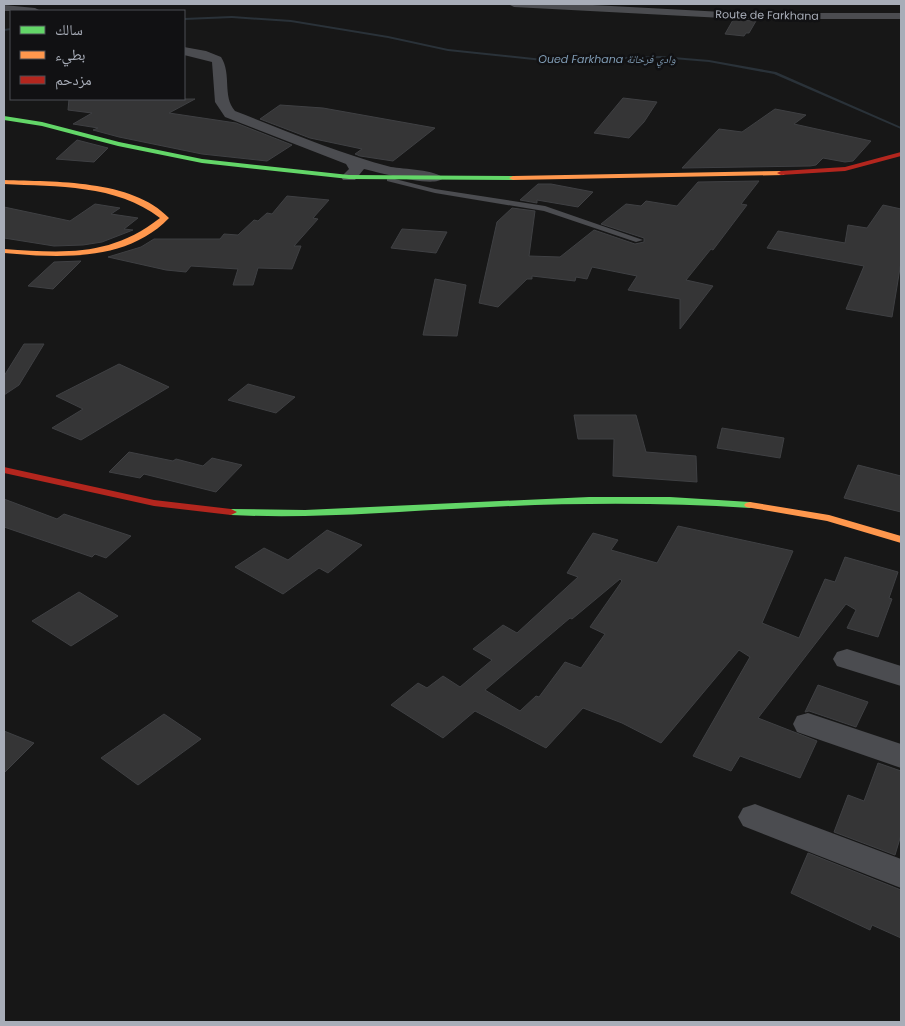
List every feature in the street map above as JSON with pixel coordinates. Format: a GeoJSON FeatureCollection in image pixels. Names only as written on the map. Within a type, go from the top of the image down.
{"type":"FeatureCollection","features":[{"type":"Feature","properties":{"kind":"street","name":"Route de Farkhana"},"geometry":{"type":"LineString","coordinates":[[514,4],[635,7],[774,17],[901,16]]}},
{"type":"Feature","properties":{"kind":"street"},"geometry":{"type":"LineString","coordinates":[[767,4],[774,17]]}},
{"type":"Feature","properties":{"kind":"street"},"geometry":{"type":"LineString","coordinates":[[4,8],[25,10]]}},
{"type":"Feature","properties":{"kind":"street"},"geometry":{"type":"LineString","coordinates":[[185,51],[202,54],[217,60],[221,70],[221,103],[230,114],[352,161],[394,172],[438,179]]}},
{"type":"Feature","properties":{"kind":"street"},"geometry":{"type":"LineString","coordinates":[[4,118],[42,124],[134,148],[202,161],[349,177],[438,179],[827,172],[872,165],[900,155]]}},
{"type":"Feature","properties":{"kind":"street"},"geometry":{"type":"LineString","coordinates":[[349,177],[357,170],[352,161]]}},
{"type":"Feature","properties":{"kind":"street"},"geometry":{"type":"LineString","coordinates":[[4,182],[85,189],[131,197],[160,210],[165,218],[149,234],[128,243],[97,251],[65,255],[4,252]]}},
{"type":"Feature","properties":{"kind":"street"},"geometry":{"type":"LineString","coordinates":[[4,470],[162,504],[247,514],[569,501],[725,502],[789,509],[835,518],[901,540]]}},
{"type":"Feature","properties":{"kind":"street"},"geometry":{"type":"LineString","coordinates":[[847,659],[901,676]]}},
{"type":"Feature","properties":{"kind":"street"},"geometry":{"type":"LineString","coordinates":[[808,724],[901,756]]}},
{"type":"Feature","properties":{"kind":"street"},"geometry":{"type":"LineString","coordinates":[[755,817],[901,874]]}},
{"type":"Feature","properties":{"kind":"lane"},"geometry":{"type":"LineString","coordinates":[[388,178],[435,190],[545,209],[639,240]]}},
{"type":"Feature","properties":{"kind":"building"},"geometry":{"type":"Polygon","coordinates":[[[733,20],[756,21],[749,33],[746,33],[744,36],[725,34],[733,20]]]}},
{"type":"Feature","properties":{"kind":"building"},"geometry":{"type":"Polygon","coordinates":[[[623,98],[657,102],[644,122],[629,138],[594,133],[623,98]]]}},
{"type":"Feature","properties":{"kind":"building"},"geometry":{"type":"Polygon","coordinates":[[[195,99],[169,113],[236,123],[292,145],[267,161],[202,154],[119,137],[93,130],[98,128],[73,124],[92,113],[68,110],[69,100],[195,99]]]}},
{"type":"Feature","properties":{"kind":"building"},"geometry":{"type":"Polygon","coordinates":[[[280,105],[323,108],[435,128],[393,161],[360,156],[355,154],[362,149],[310,138],[260,119],[280,105]]]}},
{"type":"Feature","properties":{"kind":"building"},"geometry":{"type":"Polygon","coordinates":[[[775,109],[806,115],[794,124],[871,141],[853,161],[845,162],[823,158],[816,165],[810,166],[682,168],[719,129],[742,132],[775,109]]]}},
{"type":"Feature","properties":{"kind":"building"},"geometry":{"type":"Polygon","coordinates":[[[77,140],[108,148],[94,162],[56,159],[77,140]]]}},
{"type":"Feature","properties":{"kind":"building"},"geometry":{"type":"Polygon","coordinates":[[[759,181],[741,204],[747,205],[713,250],[711,249],[686,280],[713,286],[680,329],[680,299],[628,290],[637,276],[592,267],[587,279],[576,277],[575,281],[532,276],[532,279],[527,279],[498,307],[479,303],[497,222],[512,208],[535,211],[529,256],[560,257],[594,230],[635,244],[644,242],[644,238],[601,224],[626,204],[641,206],[646,201],[677,206],[698,182],[759,181]]]}},
{"type":"Feature","properties":{"kind":"building"},"geometry":{"type":"Polygon","coordinates":[[[538,184],[551,184],[593,192],[578,207],[537,200],[537,203],[520,200],[538,184]]]}},
{"type":"Feature","properties":{"kind":"building"},"geometry":{"type":"Polygon","coordinates":[[[287,196],[329,200],[313,218],[318,219],[294,246],[301,246],[292,269],[258,268],[253,285],[233,285],[238,269],[191,266],[186,272],[166,270],[108,257],[141,247],[154,239],[220,239],[224,234],[238,235],[254,220],[258,221],[267,213],[272,214],[287,196]]]}},
{"type":"Feature","properties":{"kind":"building"},"geometry":{"type":"Polygon","coordinates":[[[95,204],[120,208],[111,214],[138,218],[124,229],[133,230],[102,242],[83,245],[54,246],[4,238],[4,207],[70,221],[95,204]]]}},
{"type":"Feature","properties":{"kind":"building"},"geometry":{"type":"Polygon","coordinates":[[[883,205],[901,209],[901,262],[892,317],[846,309],[864,266],[767,248],[778,231],[845,243],[848,225],[867,228],[883,205]]]}},
{"type":"Feature","properties":{"kind":"building"},"geometry":{"type":"Polygon","coordinates":[[[402,229],[447,232],[436,253],[391,248],[402,229]]]}},
{"type":"Feature","properties":{"kind":"building"},"geometry":{"type":"Polygon","coordinates":[[[81,261],[53,289],[28,286],[54,262],[81,261]]]}},
{"type":"Feature","properties":{"kind":"building"},"geometry":{"type":"Polygon","coordinates":[[[435,279],[466,285],[457,336],[423,335],[435,279]]]}},
{"type":"Feature","properties":{"kind":"building"},"geometry":{"type":"Polygon","coordinates":[[[24,344],[44,344],[19,385],[4,395],[4,376],[24,344]]]}},
{"type":"Feature","properties":{"kind":"building"},"geometry":{"type":"Polygon","coordinates":[[[119,364],[169,387],[81,440],[52,428],[83,409],[56,396],[119,364]]]}},
{"type":"Feature","properties":{"kind":"building"},"geometry":{"type":"Polygon","coordinates":[[[248,384],[295,397],[276,413],[228,400],[248,384]]]}},
{"type":"Feature","properties":{"kind":"building"},"geometry":{"type":"Polygon","coordinates":[[[574,415],[636,415],[646,452],[696,456],[697,482],[613,476],[614,439],[578,439],[574,415]]]}},
{"type":"Feature","properties":{"kind":"building"},"geometry":{"type":"Polygon","coordinates":[[[722,428],[784,438],[780,458],[717,448],[722,428]]]}},
{"type":"Feature","properties":{"kind":"building"},"geometry":{"type":"Polygon","coordinates":[[[129,452],[173,461],[176,459],[203,466],[212,458],[242,465],[216,492],[144,474],[140,478],[109,472],[129,452]]]}},
{"type":"Feature","properties":{"kind":"building"},"geometry":{"type":"Polygon","coordinates":[[[858,465],[901,476],[901,512],[844,498],[858,465]]]}},
{"type":"Feature","properties":{"kind":"building"},"geometry":{"type":"Polygon","coordinates":[[[4,499],[57,519],[64,514],[131,536],[106,558],[95,554],[92,557],[4,527],[4,499]]]}},
{"type":"Feature","properties":{"kind":"building"},"geometry":{"type":"Polygon","coordinates":[[[678,526],[793,551],[762,623],[799,638],[825,579],[835,582],[845,557],[898,572],[889,598],[892,599],[878,637],[847,628],[856,610],[846,604],[758,718],[817,741],[800,778],[740,756],[731,771],[693,756],[750,657],[739,650],[661,743],[622,723],[583,708],[546,748],[475,711],[443,738],[391,705],[418,683],[427,688],[443,676],[460,687],[492,660],[473,649],[503,625],[517,633],[578,577],[567,573],[593,533],[618,540],[611,550],[657,563],[678,526]],[[620,579],[572,619],[570,618],[485,690],[520,711],[536,696],[539,697],[565,662],[581,668],[605,634],[590,627],[622,581],[620,579]]]}},
{"type":"Feature","properties":{"kind":"building"},"geometry":{"type":"Polygon","coordinates":[[[327,530],[362,545],[328,573],[319,568],[283,594],[235,567],[264,548],[288,560],[327,530]]]}},
{"type":"Feature","properties":{"kind":"building"},"geometry":{"type":"Polygon","coordinates":[[[79,592],[118,616],[71,646],[32,621],[79,592]]]}},
{"type":"Feature","properties":{"kind":"building"},"geometry":{"type":"Polygon","coordinates":[[[818,685],[868,702],[856,727],[809,711],[805,712],[818,685]]]}},
{"type":"Feature","properties":{"kind":"building"},"geometry":{"type":"Polygon","coordinates":[[[164,714],[201,739],[138,785],[101,758],[164,714]]]}},
{"type":"Feature","properties":{"kind":"building"},"geometry":{"type":"Polygon","coordinates":[[[4,731],[34,743],[4,773],[4,731]]]}},
{"type":"Feature","properties":{"kind":"building"},"geometry":{"type":"Polygon","coordinates":[[[878,763],[901,771],[901,835],[895,855],[834,832],[848,795],[864,801],[878,763]]]}},
{"type":"Feature","properties":{"kind":"building"},"geometry":{"type":"Polygon","coordinates":[[[808,853],[901,890],[901,938],[872,925],[870,930],[791,893],[808,853]]]}},
{"type":"Feature","properties":{"kind":"waterway","name":"Oued Farkhana وادي فرخانة"},"geometry":{"type":"LineString","coordinates":[[185,19],[232,17],[291,21],[388,37],[448,50],[543,60],[661,57],[709,61],[775,73],[901,128]]}},
{"type":"Feature","properties":{"kind":"waterway","name":"Oued Farkhana وادي فرخانة"},"geometry":{"type":"LineString","coordinates":[[4,30],[10,29]]}},
{"type":"Feature","properties":{"kind":"traffic: fast"},"geometry":{"type":"LineString","coordinates":[[4,118],[42,124],[118,144],[202,161],[349,177],[513,178]]}},
{"type":"Feature","properties":{"kind":"traffic: fast"},"geometry":{"type":"LineString","coordinates":[[231,512],[305,513],[589,500],[710,502],[750,505]]}},
{"type":"Feature","properties":{"kind":"traffic: slow"},"geometry":{"type":"LineString","coordinates":[[513,178],[781,173]]}},
{"type":"Feature","properties":{"kind":"traffic: slow"},"geometry":{"type":"LineString","coordinates":[[4,182],[67,185],[111,192],[149,206],[165,218],[148,232],[129,242],[110,248],[69,254],[4,251]]}},
{"type":"Feature","properties":{"kind":"traffic: slow"},"geometry":{"type":"LineString","coordinates":[[750,505],[829,518],[901,540]]}},
{"type":"Feature","properties":{"kind":"traffic: jam"},"geometry":{"type":"LineString","coordinates":[[781,173],[845,169],[901,154]]}},
{"type":"Feature","properties":{"kind":"traffic: jam"},"geometry":{"type":"LineString","coordinates":[[4,470],[154,503],[231,512]]}}]}
